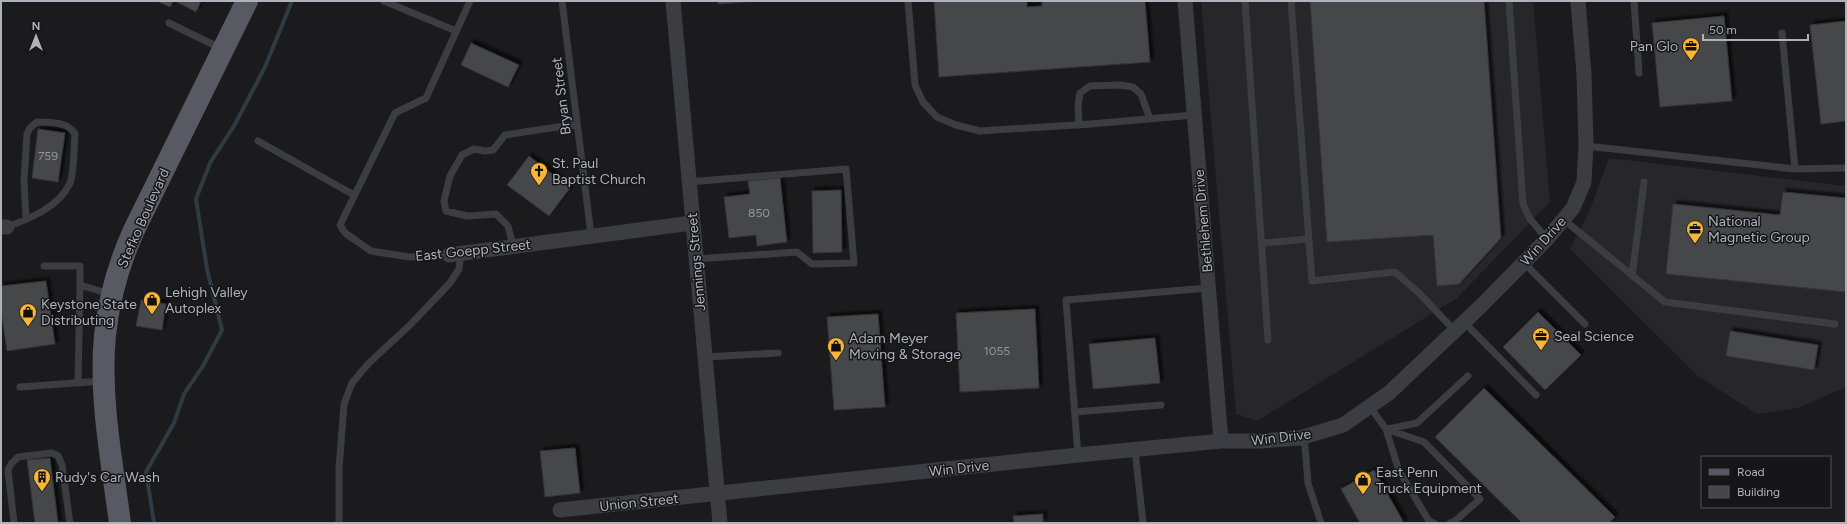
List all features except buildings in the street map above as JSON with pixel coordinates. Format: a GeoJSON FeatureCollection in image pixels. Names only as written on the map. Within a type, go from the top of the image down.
{"type":"FeatureCollection","features":[{"type":"Feature","properties":{"kind":"main road","name":"Stefko Boulevard"},"geometry":{"type":"LineString","coordinates":[[120,523],[104,381],[105,336],[112,294],[131,237],[247,1]]}},
{"type":"Feature","properties":{"kind":"street","name":"Jennings Street"},"geometry":{"type":"LineString","coordinates":[[673,1],[688,182],[720,523]]}},
{"type":"Feature","properties":{"kind":"street","name":"Bethlehem Drive"},"geometry":{"type":"LineString","coordinates":[[1184,1],[1221,441]]}},
{"type":"Feature","properties":{"kind":"street","name":"Win Drive"},"geometry":{"type":"LineString","coordinates":[[718,494],[1221,441],[1260,441],[1300,438],[1343,424],[1389,393],[1524,263],[1564,220],[1573,208],[1584,182],[1586,146],[1584,74],[1578,1]]}},
{"type":"Feature","properties":{"kind":"street","name":"East Goepp Street"},"geometry":{"type":"LineString","coordinates":[[455,254],[591,235],[692,223]]}},
{"type":"Feature","properties":{"kind":"street","name":"Union Street"},"geometry":{"type":"LineString","coordinates":[[560,510],[718,494]]}},
{"type":"Feature","properties":{"kind":"lane"},"geometry":{"type":"LineString","coordinates":[[384,1],[456,32],[470,1]]}},
{"type":"Feature","properties":{"kind":"lane","name":"Bryan Street"},"geometry":{"type":"LineString","coordinates":[[562,1],[591,235]]}},
{"type":"Feature","properties":{"kind":"lane"},"geometry":{"type":"LineString","coordinates":[[908,1],[915,85],[923,102],[937,117],[956,125],[980,131],[1079,125],[1194,115]]}},
{"type":"Feature","properties":{"kind":"lane"},"geometry":{"type":"LineString","coordinates":[[1245,1],[1263,243],[1268,340]]}},
{"type":"Feature","properties":{"kind":"lane"},"geometry":{"type":"LineString","coordinates":[[1290,1],[1312,281],[1395,272],[1459,326],[1536,395]]}},
{"type":"Feature","properties":{"kind":"lane"},"geometry":{"type":"LineString","coordinates":[[1509,1],[1524,204],[1530,218],[1547,239]]}},
{"type":"Feature","properties":{"kind":"lane"},"geometry":{"type":"LineString","coordinates":[[1634,1],[1639,73]]}},
{"type":"Feature","properties":{"kind":"lane"},"geometry":{"type":"LineString","coordinates":[[168,23],[224,50]]}},
{"type":"Feature","properties":{"kind":"lane","name":"East Goepp Street"},"geometry":{"type":"LineString","coordinates":[[455,254],[409,257],[371,251],[345,233],[340,225],[394,113],[426,98],[456,32]]}},
{"type":"Feature","properties":{"kind":"lane"},"geometry":{"type":"LineString","coordinates":[[1782,33],[1795,169]]}},
{"type":"Feature","properties":{"kind":"lane"},"geometry":{"type":"LineString","coordinates":[[1079,125],[1078,106],[1080,93],[1090,86],[1120,85],[1133,87],[1141,94],[1150,119]]}},
{"type":"Feature","properties":{"kind":"lane"},"geometry":{"type":"LineString","coordinates":[[4,227],[26,220],[60,200],[70,182],[75,134],[72,128],[65,124],[37,122],[30,128],[27,134],[24,181],[26,220]]}},
{"type":"Feature","properties":{"kind":"lane"},"geometry":{"type":"LineString","coordinates":[[513,246],[508,226],[496,214],[467,216],[446,211],[444,201],[450,176],[462,155],[474,148],[485,151],[493,150],[505,135],[577,124]]}},
{"type":"Feature","properties":{"kind":"lane"},"geometry":{"type":"LineString","coordinates":[[258,141],[354,195]]}},
{"type":"Feature","properties":{"kind":"lane"},"geometry":{"type":"LineString","coordinates":[[1586,146],[1795,169],[1846,168]]}},
{"type":"Feature","properties":{"kind":"lane"},"geometry":{"type":"LineString","coordinates":[[688,182],[846,169],[854,264],[812,264],[797,252],[696,259]]}},
{"type":"Feature","properties":{"kind":"lane"},"geometry":{"type":"LineString","coordinates":[[1632,276],[1644,182]]}},
{"type":"Feature","properties":{"kind":"lane"},"geometry":{"type":"LineString","coordinates":[[1564,220],[1665,302],[1835,324]]}},
{"type":"Feature","properties":{"kind":"lane"},"geometry":{"type":"LineString","coordinates":[[1263,243],[1308,239]]}},
{"type":"Feature","properties":{"kind":"lane"},"geometry":{"type":"LineString","coordinates":[[339,523],[339,470],[344,404],[352,383],[368,364],[411,324],[450,283],[459,269],[455,254]]}},
{"type":"Feature","properties":{"kind":"lane"},"geometry":{"type":"LineString","coordinates":[[1524,263],[1585,324]]}},
{"type":"Feature","properties":{"kind":"lane"},"geometry":{"type":"LineString","coordinates":[[44,266],[80,266],[78,383]]}},
{"type":"Feature","properties":{"kind":"lane"},"geometry":{"type":"LineString","coordinates":[[80,285],[112,294]]}},
{"type":"Feature","properties":{"kind":"lane"},"geometry":{"type":"LineString","coordinates":[[1078,455],[1066,300],[1208,288]]}},
{"type":"Feature","properties":{"kind":"lane"},"geometry":{"type":"LineString","coordinates":[[705,357],[778,353]]}},
{"type":"Feature","properties":{"kind":"lane"},"geometry":{"type":"LineString","coordinates":[[1386,429],[1417,423],[1468,376]]}},
{"type":"Feature","properties":{"kind":"lane"},"geometry":{"type":"LineString","coordinates":[[20,387],[104,381]]}},
{"type":"Feature","properties":{"kind":"lane"},"geometry":{"type":"LineString","coordinates":[[1075,412],[1161,405]]}},
{"type":"Feature","properties":{"kind":"lane"},"geometry":{"type":"LineString","coordinates":[[1370,407],[1386,429],[1400,471],[1430,521],[1434,523]]}},
{"type":"Feature","properties":{"kind":"lane"},"geometry":{"type":"LineString","coordinates":[[1386,429],[1424,442],[1480,499],[1455,521],[1450,523]]}},
{"type":"Feature","properties":{"kind":"lane"},"geometry":{"type":"LineString","coordinates":[[1300,438],[1306,446],[1308,483],[1321,523]]}},
{"type":"Feature","properties":{"kind":"lane"},"geometry":{"type":"LineString","coordinates":[[1136,450],[1143,523]]}},
{"type":"Feature","properties":{"kind":"lane"},"geometry":{"type":"LineString","coordinates":[[14,523],[8,470],[10,464],[18,457],[52,453],[58,456],[62,465],[70,523]]}},
{"type":"Feature","properties":{"kind":"shaded area"},"geometry":{"type":"Polygon","coordinates":[[[1201,1],[1533,1],[1550,202],[1456,299],[1257,421],[1236,414],[1201,1]]]}},
{"type":"Feature","properties":{"kind":"shaded area"},"geometry":{"type":"Polygon","coordinates":[[[1609,158],[1846,186],[1846,387],[1798,408],[1757,414],[1698,376],[1570,249],[1589,212],[1609,158]]]}},
{"type":"Feature","properties":{"kind":"waterway"},"geometry":{"type":"LineString","coordinates":[[154,523],[146,472],[174,423],[184,394],[203,366],[222,330],[207,269],[196,199],[210,163],[234,126],[265,67],[292,1]]}},
{"type":"Feature","properties":{"kind":"place","name":"Pan Glo"},"geometry":{"type":"Point","coordinates":[1691,61]}},
{"type":"Feature","properties":{"kind":"place","name":"St. Paul Baptist Church"},"geometry":{"type":"Point","coordinates":[539,186]}},
{"type":"Feature","properties":{"kind":"place","name":"National Magnetic Group"},"geometry":{"type":"Point","coordinates":[1695,244]}},
{"type":"Feature","properties":{"kind":"place","name":"Lehigh Valley Autoplex"},"geometry":{"type":"Point","coordinates":[152,315]}},
{"type":"Feature","properties":{"kind":"place","name":"Keystone State Distributing"},"geometry":{"type":"Point","coordinates":[28,327]}},
{"type":"Feature","properties":{"kind":"place","name":"Seal Science"},"geometry":{"type":"Point","coordinates":[1541,351]}},
{"type":"Feature","properties":{"kind":"place","name":"Adam Meyer Moving & Storage"},"geometry":{"type":"Point","coordinates":[836,361]}},
{"type":"Feature","properties":{"kind":"place","name":"Rudy's Car Wash"},"geometry":{"type":"Point","coordinates":[42,492]}},
{"type":"Feature","properties":{"kind":"place","name":"East Penn Truck Equipment"},"geometry":{"type":"Point","coordinates":[1363,495]}}]}
